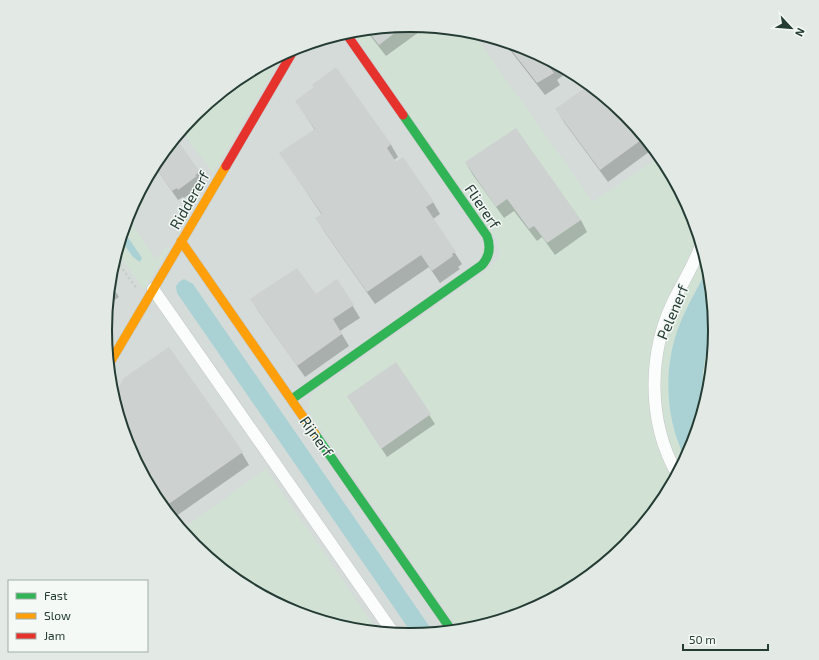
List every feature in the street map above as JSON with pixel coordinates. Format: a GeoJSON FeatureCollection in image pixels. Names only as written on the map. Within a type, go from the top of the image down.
{"type":"FeatureCollection","features":[{"type":"Feature","properties":{"kind":"street","name":"Fliererf"},"geometry":{"type":"LineString","coordinates":[[292,399],[482,265],[488,259],[490,252],[491,245],[487,236],[349,38]]}},
{"type":"Feature","properties":{"kind":"street","name":"Riddererf"},"geometry":{"type":"LineString","coordinates":[[113,358],[288,58]]}},
{"type":"Feature","properties":{"kind":"street","name":"Rijnerf"},"geometry":{"type":"LineString","coordinates":[[181,241],[448,625]]}},
{"type":"Feature","properties":{"kind":"street","name":"Pelenerf"},"geometry":{"type":"LineString","coordinates":[[674,468],[660,430],[655,400],[658,347],[674,300],[691,270],[697,255]]}},
{"type":"Feature","properties":{"kind":"street"},"geometry":{"type":"LineString","coordinates":[[150,294],[389,627]]}},
{"type":"Feature","properties":{"kind":"path"},"geometry":{"type":"LineString","coordinates":[[119,264],[141,293],[150,294]]}},
{"type":"Feature","properties":{"kind":"shaded area"},"geometry":{"type":"Polygon","coordinates":[[[410,32],[429,33],[487,42],[524,55],[541,63],[575,82],[591,94],[620,119],[634,134],[668,181],[692,234],[702,272],[708,330],[707,349],[702,388],[692,426],[668,479],[646,511],[634,526],[606,554],[575,578],[558,588],[524,605],[505,612],[487,618],[448,625],[410,628],[390,627],[332,618],[295,605],[260,588],[228,566],[199,541],[185,526],[151,479],[127,426],[117,388],[114,369],[112,349],[112,311],[117,272],[127,234],[151,181],[173,149],[185,134],[213,106],[244,82],[261,72],[295,55],[314,48],[332,42],[371,35],[410,32]]]}},
{"type":"Feature","properties":{"kind":"green space"},"geometry":{"type":"Polygon","coordinates":[[[410,32],[448,35],[478,40],[593,202],[655,161],[677,198],[692,234],[695,245],[662,314],[656,331],[649,365],[651,416],[671,473],[668,479],[646,511],[620,541],[575,578],[524,605],[487,618],[455,624],[310,414],[309,402],[314,392],[491,267],[499,255],[499,244],[356,37],[410,32]]]}},
{"type":"Feature","properties":{"kind":"green space"},"geometry":{"type":"Polygon","coordinates":[[[278,63],[213,173],[184,135],[199,119],[228,94],[244,82],[278,63]]]}},
{"type":"Feature","properties":{"kind":"green space"},"geometry":{"type":"Polygon","coordinates":[[[131,223],[157,260],[167,246],[169,249],[144,290],[121,258],[124,245],[137,262],[142,257],[127,235],[131,223]]]}},
{"type":"Feature","properties":{"kind":"green space"},"geometry":{"type":"Polygon","coordinates":[[[700,263],[703,278],[679,326],[674,342],[669,375],[670,409],[678,442],[682,451],[678,461],[667,431],[663,412],[661,374],[667,337],[680,302],[700,263]]]}},
{"type":"Feature","properties":{"kind":"green space"},"geometry":{"type":"Polygon","coordinates":[[[707,346],[702,387],[702,385],[707,346]]]}},
{"type":"Feature","properties":{"kind":"green space"},"geometry":{"type":"Polygon","coordinates":[[[266,469],[373,625],[332,618],[295,605],[260,588],[244,578],[213,554],[186,527],[266,469]]]}},
{"type":"Feature","properties":{"kind":"water"},"geometry":{"type":"Polygon","coordinates":[[[127,235],[142,258],[140,262],[133,257],[124,245],[127,235]]]}},
{"type":"Feature","properties":{"kind":"water"},"geometry":{"type":"Polygon","coordinates":[[[703,278],[708,330],[702,385],[692,426],[682,451],[673,426],[668,393],[670,359],[674,342],[679,326],[703,278]]]}},
{"type":"Feature","properties":{"kind":"water"},"geometry":{"type":"Polygon","coordinates":[[[184,279],[193,284],[430,627],[408,628],[177,293],[176,286],[184,279]]]}},
{"type":"Feature","properties":{"kind":"building"},"geometry":{"type":"Polygon","coordinates":[[[395,33],[379,45],[371,35],[395,33]]]}},
{"type":"Feature","properties":{"kind":"building"},"geometry":{"type":"Polygon","coordinates":[[[511,50],[550,68],[554,73],[537,83],[511,50]]]}},
{"type":"Feature","properties":{"kind":"building"},"geometry":{"type":"Polygon","coordinates":[[[336,67],[391,144],[387,148],[396,162],[403,157],[434,202],[426,207],[456,252],[452,254],[453,256],[432,271],[421,255],[367,292],[315,218],[322,214],[279,153],[315,129],[295,101],[314,87],[312,85],[336,67]]]}},
{"type":"Feature","properties":{"kind":"building"},"geometry":{"type":"Polygon","coordinates":[[[584,89],[620,119],[640,141],[600,170],[555,109],[584,89]]]}},
{"type":"Feature","properties":{"kind":"building"},"geometry":{"type":"Polygon","coordinates":[[[516,128],[581,220],[547,243],[534,226],[529,229],[507,199],[496,207],[465,162],[516,128]]]}},
{"type":"Feature","properties":{"kind":"building"},"geometry":{"type":"Polygon","coordinates":[[[179,142],[200,172],[178,190],[177,188],[172,191],[158,170],[179,142]]]}},
{"type":"Feature","properties":{"kind":"building"},"geometry":{"type":"Polygon","coordinates":[[[297,268],[316,294],[337,279],[354,305],[333,319],[342,334],[297,366],[250,299],[297,268]]]}},
{"type":"Feature","properties":{"kind":"building"},"geometry":{"type":"Polygon","coordinates":[[[169,347],[243,452],[168,504],[151,479],[142,462],[127,426],[117,389],[124,378],[169,347]]]}},
{"type":"Feature","properties":{"kind":"building"},"geometry":{"type":"Polygon","coordinates":[[[396,362],[431,414],[381,449],[347,396],[396,362]]]}},
{"type":"Feature","properties":{"kind":"traffic: fast"},"geometry":{"type":"LineString","coordinates":[[292,399],[482,265],[488,255],[489,244],[487,236],[403,115]]}},
{"type":"Feature","properties":{"kind":"traffic: fast"},"geometry":{"type":"LineString","coordinates":[[315,434],[448,625]]}},
{"type":"Feature","properties":{"kind":"traffic: slow"},"geometry":{"type":"LineString","coordinates":[[113,358],[226,166]]}},
{"type":"Feature","properties":{"kind":"traffic: slow"},"geometry":{"type":"LineString","coordinates":[[181,241],[315,434]]}},
{"type":"Feature","properties":{"kind":"traffic: jam"},"geometry":{"type":"LineString","coordinates":[[349,38],[403,115]]}},
{"type":"Feature","properties":{"kind":"traffic: jam"},"geometry":{"type":"LineString","coordinates":[[226,166],[289,58]]}}]}
